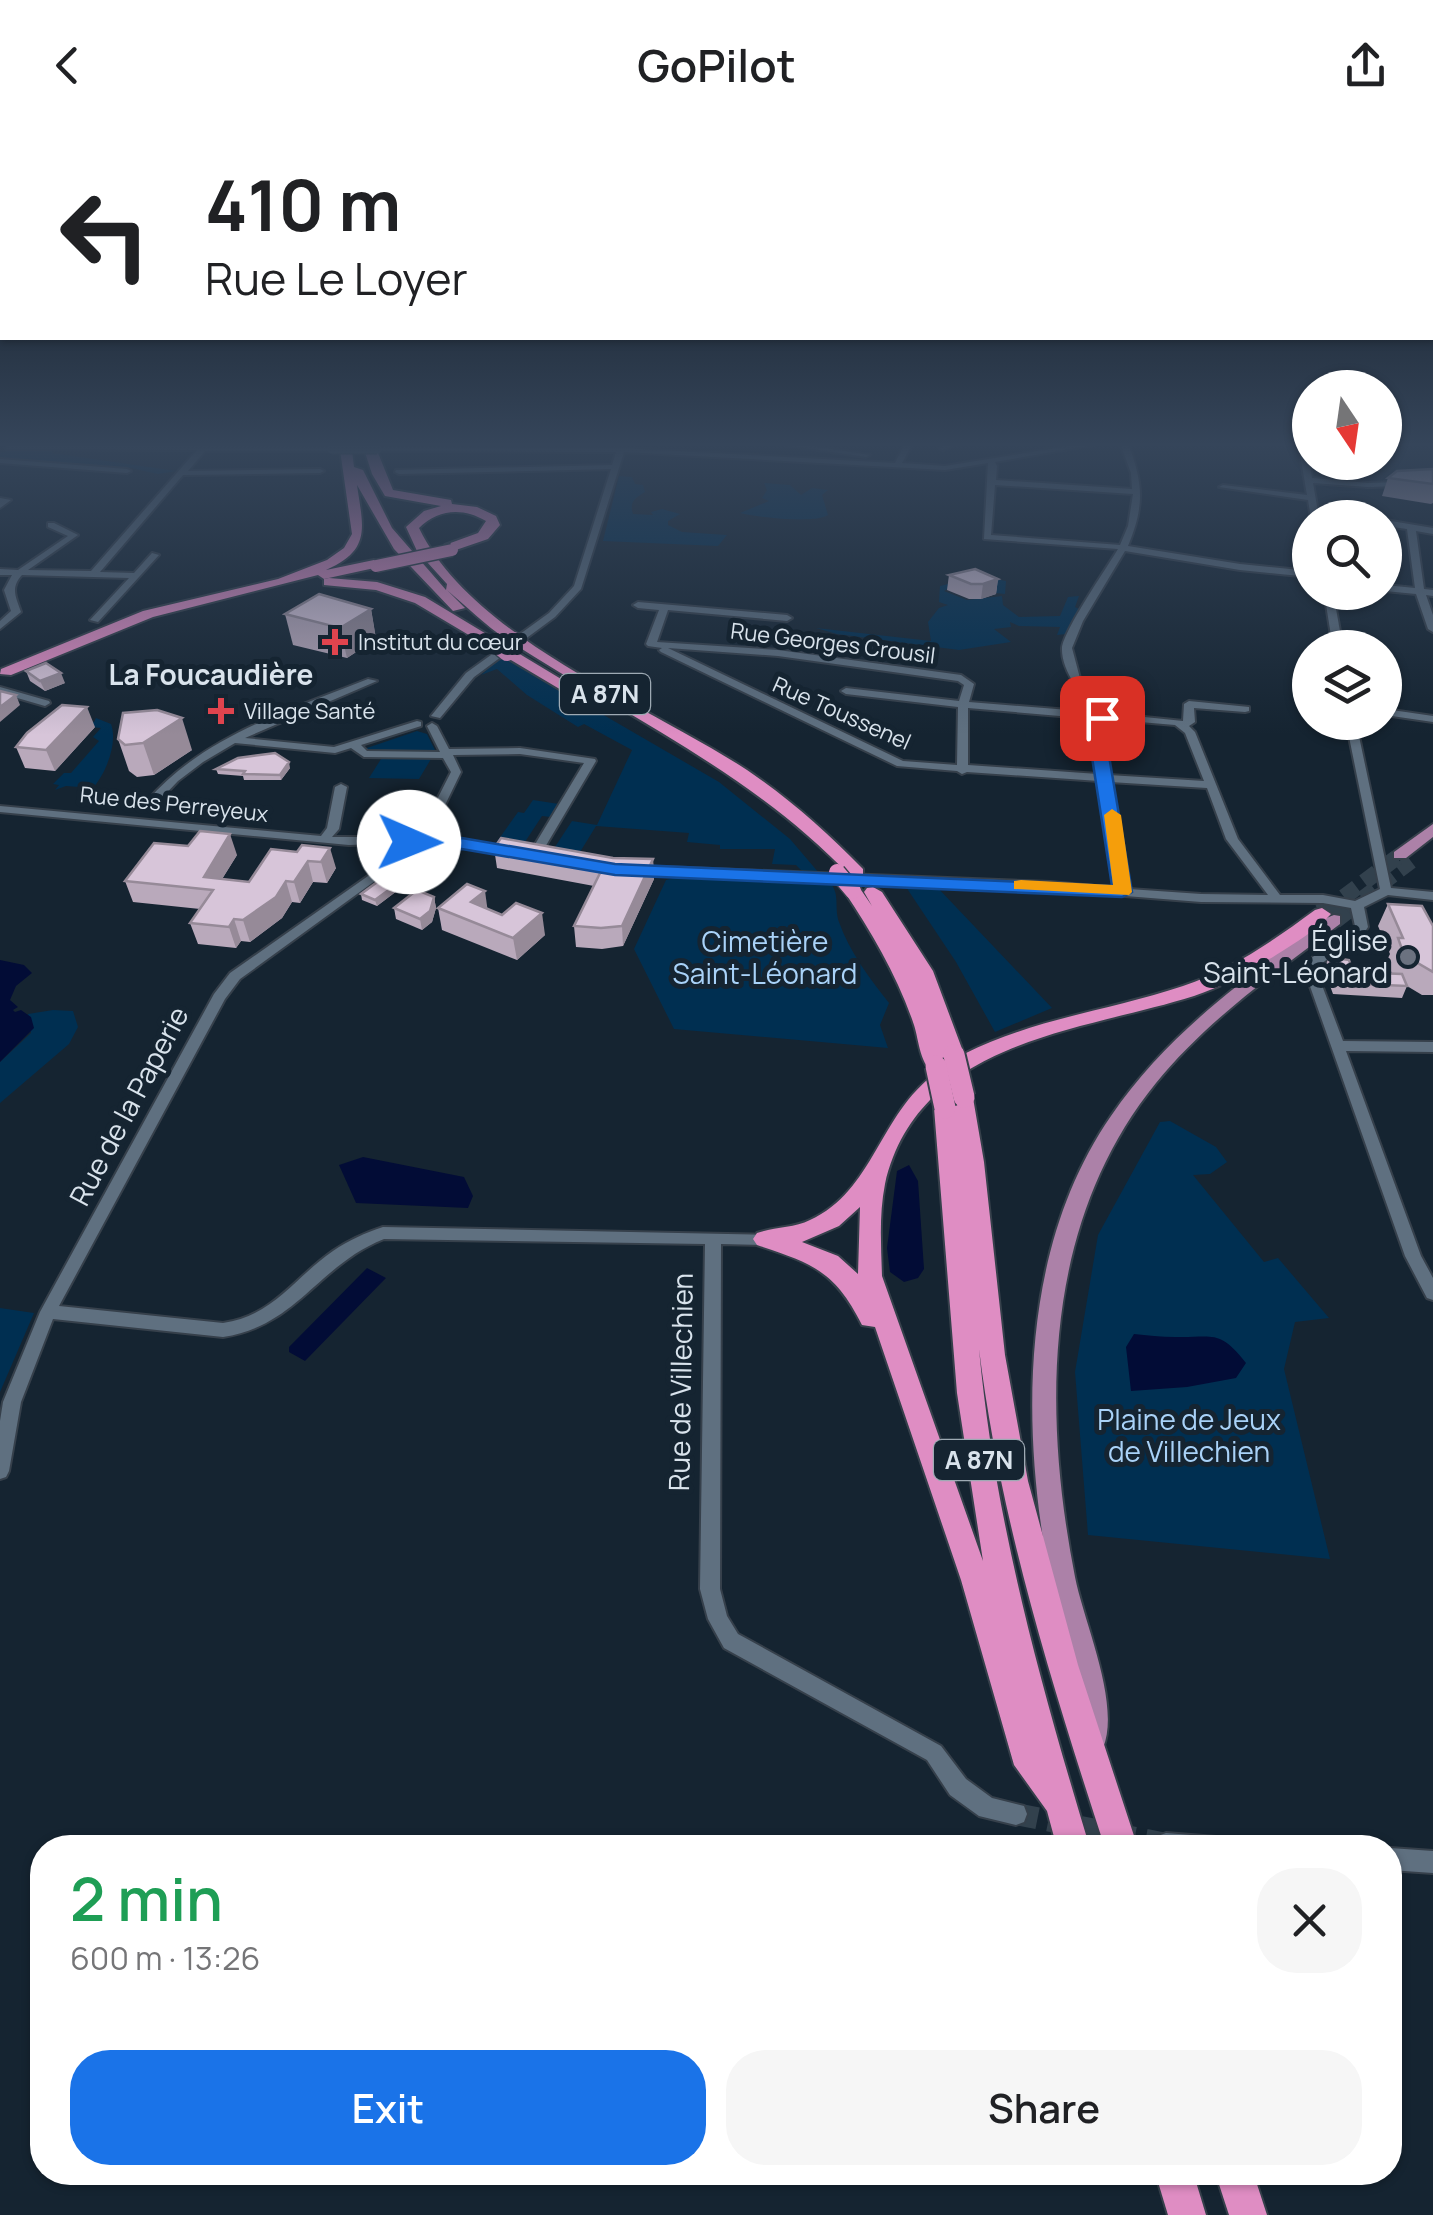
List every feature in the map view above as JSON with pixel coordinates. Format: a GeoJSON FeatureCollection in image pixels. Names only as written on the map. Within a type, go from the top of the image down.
{"type":"FeatureCollection","features":[{"type":"Feature","properties":{"kind":"highway"},"geometry":{"type":"LineString","coordinates":[[4,674],[161,610],[311,572],[341,558],[355,540]]}},
{"type":"Feature","properties":{"kind":"highway","name":"A 87N"},"geometry":{"type":"LineString","coordinates":[[394,540],[442,594],[510,646],[746,789],[855,882]]}},
{"type":"Feature","properties":{"kind":"highway","name":"A 87N"},"geometry":{"type":"LineString","coordinates":[[407,540],[510,646],[754,779],[813,825],[855,882],[945,1061],[982,1225],[992,1354],[1010,1462],[1039,1589],[1118,1835]]}},
{"type":"Feature","properties":{"kind":"highway"},"geometry":{"type":"LineString","coordinates":[[418,540],[476,610]]}},
{"type":"Feature","properties":{"kind":"highway"},"geometry":{"type":"LineString","coordinates":[[452,549],[470,540]]}},
{"type":"Feature","properties":{"kind":"highway"},"geometry":{"type":"LineString","coordinates":[[89,638],[152,616],[479,540]]}},
{"type":"Feature","properties":{"kind":"highway"},"geometry":{"type":"LineString","coordinates":[[4,674],[152,616],[375,565]]}},
{"type":"Feature","properties":{"kind":"highway"},"geometry":{"type":"LineString","coordinates":[[232,596],[323,582],[370,584],[436,605],[510,646]]}},
{"type":"Feature","properties":{"kind":"highway"},"geometry":{"type":"LineString","coordinates":[[1061,1803],[1030,1765],[974,1580],[870,1276],[866,1224],[873,1180],[880,1157],[911,1108],[936,1085],[987,1050],[1051,1026],[1214,982],[1328,918]]}},
{"type":"Feature","properties":{"kind":"highway","name":"A 87N"},"geometry":{"type":"LineString","coordinates":[[954,1103],[977,1450],[1002,1578],[1070,1835]]}},
{"type":"Feature","properties":{"kind":"highway"},"geometry":{"type":"LineString","coordinates":[[764,1239],[811,1231],[845,1208],[873,1180]]}},
{"type":"Feature","properties":{"kind":"highway"},"geometry":{"type":"LineString","coordinates":[[764,1239],[834,1263],[853,1281],[874,1325],[892,1341]]}},
{"type":"Feature","properties":{"kind":"highway"},"geometry":{"type":"LineString","coordinates":[[1178,2185],[1187,2215]]}},
{"type":"Feature","properties":{"kind":"highway"},"geometry":{"type":"LineString","coordinates":[[1238,2185],[1248,2215]]}},
{"type":"Feature","properties":{"kind":"main road"},"geometry":{"type":"LineString","coordinates":[[1433,829],[1406,858],[1433,844]]}},
{"type":"Feature","properties":{"kind":"main road"},"geometry":{"type":"LineString","coordinates":[[1092,1759],[1095,1696],[1062,1577],[1048,1490],[1045,1360],[1051,1298],[1068,1225],[1118,1120],[1151,1076],[1210,1018],[1328,918]]}},
{"type":"Feature","properties":{"kind":"street"},"geometry":{"type":"LineString","coordinates":[[0,626],[12,619],[16,609],[9,590],[21,572],[34,559],[62,549],[69,540]]}},
{"type":"Feature","properties":{"kind":"street"},"geometry":{"type":"LineString","coordinates":[[92,574],[124,540]]}},
{"type":"Feature","properties":{"kind":"street"},"geometry":{"type":"LineString","coordinates":[[434,721],[470,675],[554,613],[575,591],[592,540]]}},
{"type":"Feature","properties":{"kind":"street"},"geometry":{"type":"LineString","coordinates":[[1020,540],[1125,548],[1292,572]]}},
{"type":"Feature","properties":{"kind":"street"},"geometry":{"type":"LineString","coordinates":[[1122,892],[1098,738],[1101,714],[1076,682],[1068,648],[1128,540]]}},
{"type":"Feature","properties":{"kind":"street"},"geometry":{"type":"LineString","coordinates":[[1413,540],[1420,592],[1433,629]]}},
{"type":"Feature","properties":{"kind":"street"},"geometry":{"type":"LineString","coordinates":[[1215,563],[1216,550]]}},
{"type":"Feature","properties":{"kind":"street"},"geometry":{"type":"LineString","coordinates":[[95,620],[155,555]]}},
{"type":"Feature","properties":{"kind":"street"},"geometry":{"type":"LineString","coordinates":[[0,572],[136,576]]}},
{"type":"Feature","properties":{"kind":"street"},"geometry":{"type":"LineString","coordinates":[[1402,590],[1433,592]]}},
{"type":"Feature","properties":{"kind":"street"},"geometry":{"type":"LineString","coordinates":[[638,605],[788,618]]}},
{"type":"Feature","properties":{"kind":"street"},"geometry":{"type":"LineString","coordinates":[[651,644],[664,608]]}},
{"type":"Feature","properties":{"kind":"street"},"geometry":{"type":"LineString","coordinates":[[0,609],[16,609]]}},
{"type":"Feature","properties":{"kind":"street","name":"Rue Georges Crousil"},"geometry":{"type":"LineString","coordinates":[[651,644],[778,654],[961,678],[969,686],[963,704]]}},
{"type":"Feature","properties":{"kind":"street","name":"Rue Toussenel"},"geometry":{"type":"LineString","coordinates":[[651,644],[891,761],[962,770],[1208,785]]}},
{"type":"Feature","properties":{"kind":"street"},"geometry":{"type":"LineString","coordinates":[[4,674],[4,691],[45,702]]}},
{"type":"Feature","properties":{"kind":"street"},"geometry":{"type":"LineString","coordinates":[[153,802],[174,778],[235,740],[372,681]]}},
{"type":"Feature","properties":{"kind":"street"},"geometry":{"type":"LineString","coordinates":[[846,691],[1184,724],[1190,722],[1189,704],[1245,709]]}},
{"type":"Feature","properties":{"kind":"street"},"geometry":{"type":"LineString","coordinates":[[962,770],[963,704]]}},
{"type":"Feature","properties":{"kind":"street"},"geometry":{"type":"LineString","coordinates":[[1402,714],[1433,719]]}},
{"type":"Feature","properties":{"kind":"street"},"geometry":{"type":"LineString","coordinates":[[235,740],[323,750],[354,746],[417,724],[421,717],[434,721]]}},
{"type":"Feature","properties":{"kind":"street"},"geometry":{"type":"LineString","coordinates":[[433,837],[456,774],[434,721]]}},
{"type":"Feature","properties":{"kind":"street"},"geometry":{"type":"LineString","coordinates":[[1184,724],[1232,839],[1277,899]]}},
{"type":"Feature","properties":{"kind":"street"},"geometry":{"type":"LineString","coordinates":[[1355,740],[1386,891]]}},
{"type":"Feature","properties":{"kind":"street"},"geometry":{"type":"LineString","coordinates":[[354,746],[364,754],[520,751],[591,760],[534,856]]}},
{"type":"Feature","properties":{"kind":"street"},"geometry":{"type":"LineString","coordinates":[[324,839],[334,825],[341,787]]}},
{"type":"Feature","properties":{"kind":"street","name":"Rue des Perreyeux"},"geometry":{"type":"LineString","coordinates":[[0,808],[343,841],[411,843],[433,837],[549,859]]}},
{"type":"Feature","properties":{"kind":"street","name":"Rue de la Paperie"},"geometry":{"type":"LineString","coordinates":[[0,1471],[12,1402],[48,1312],[219,997],[235,976],[411,843]]}},
{"type":"Feature","properties":{"kind":"street"},"geometry":{"type":"LineString","coordinates":[[615,870],[1201,898],[1323,898],[1357,905],[1386,891],[1433,896]]}},
{"type":"Feature","properties":{"kind":"street"},"geometry":{"type":"LineString","coordinates":[[1357,905],[1362,927],[1311,968],[1413,1256],[1433,1294]]}},
{"type":"Feature","properties":{"kind":"street"},"geometry":{"type":"LineString","coordinates":[[1337,1046],[1433,1047]]}},
{"type":"Feature","properties":{"kind":"street","name":"Rue de Villechien"},"geometry":{"type":"LineString","coordinates":[[48,1312],[223,1330],[242,1328],[268,1317],[340,1250],[359,1239],[382,1233],[713,1238],[709,1526],[710,1588],[718,1619],[731,1641],[934,1753],[958,1787],[987,1808],[1016,1814]]}},
{"type":"Feature","properties":{"kind":"street"},"geometry":{"type":"LineString","coordinates":[[713,1238],[764,1239]]}},
{"type":"Feature","properties":{"kind":"street"},"geometry":{"type":"LineString","coordinates":[[1402,1860],[1433,1862]]}},
{"type":"Feature","properties":{"kind":"green space"},"geometry":{"type":"Polygon","coordinates":[[[603,540],[723,540],[718,546],[603,540]]]}},
{"type":"Feature","properties":{"kind":"green space"},"geometry":{"type":"Polygon","coordinates":[[[980,576],[1006,581],[1005,594],[949,588],[944,591],[967,600],[1002,596],[1003,605],[1019,617],[1060,616],[1068,597],[1079,596],[1075,607],[1081,610],[1066,634],[1057,635],[1060,627],[1019,626],[1010,622],[1011,627],[994,629],[1011,642],[959,650],[816,628],[931,641],[928,622],[939,608],[948,605],[939,602],[940,586],[980,576]]]}},
{"type":"Feature","properties":{"kind":"green space"},"geometry":{"type":"Polygon","coordinates":[[[502,656],[719,782],[790,839],[819,873],[803,872],[796,865],[772,864],[775,849],[720,849],[720,845],[687,842],[689,833],[596,826],[577,857],[551,853],[572,821],[597,825],[632,750],[584,724],[578,727],[527,695],[497,669],[481,675],[502,656]]]}},
{"type":"Feature","properties":{"kind":"green space"},"geometry":{"type":"Polygon","coordinates":[[[96,718],[111,724],[113,732],[110,757],[102,774],[93,788],[66,786],[55,790],[59,785],[53,784],[64,773],[71,773],[99,741],[93,737],[101,728],[72,725],[79,719],[94,722],[96,718]]]}},
{"type":"Feature","properties":{"kind":"green space"},"geometry":{"type":"Polygon","coordinates":[[[417,731],[427,734],[436,752],[364,749],[417,731]]]}},
{"type":"Feature","properties":{"kind":"green space"},"geometry":{"type":"Polygon","coordinates":[[[381,759],[431,759],[419,779],[369,778],[381,759]]]}},
{"type":"Feature","properties":{"kind":"green space"},"geometry":{"type":"Polygon","coordinates":[[[533,800],[559,804],[550,817],[542,816],[521,848],[496,843],[518,812],[524,813],[533,800]]]}},
{"type":"Feature","properties":{"kind":"green space","name":"Cimetière Saint-Léonard"},"geometry":{"type":"Polygon","coordinates":[[[678,877],[831,884],[848,944],[889,1003],[880,1025],[888,1048],[674,1029],[634,949],[666,880],[678,877]]]}},
{"type":"Feature","properties":{"kind":"green space"},"geometry":{"type":"Polygon","coordinates":[[[906,887],[937,887],[1052,1008],[995,1032],[956,962],[906,887]]]}},
{"type":"Feature","properties":{"kind":"green space"},"geometry":{"type":"Polygon","coordinates":[[[73,1011],[78,1027],[69,1044],[0,1103],[0,1062],[31,1033],[28,1014],[73,1011]]]}},
{"type":"Feature","properties":{"kind":"green space","name":"Plaine de Jeux de Villechien"},"geometry":{"type":"Polygon","coordinates":[[[1170,1121],[1216,1147],[1227,1162],[1210,1174],[1193,1175],[1264,1262],[1278,1258],[1329,1318],[1295,1322],[1284,1369],[1330,1559],[1088,1535],[1075,1372],[1098,1235],[1160,1122],[1170,1121]]]}},
{"type":"Feature","properties":{"kind":"green space"},"geometry":{"type":"Polygon","coordinates":[[[0,1308],[34,1313],[0,1392],[0,1308]]]}},
{"type":"Feature","properties":{"kind":"shaded area"},"geometry":{"type":"Polygon","coordinates":[[[0,960],[24,965],[32,973],[16,986],[10,1000],[18,1007],[15,1012],[21,1010],[31,1017],[34,1028],[0,1062],[0,960]]]}},
{"type":"Feature","properties":{"kind":"shaded area"},"geometry":{"type":"Polygon","coordinates":[[[363,1157],[464,1177],[473,1196],[468,1208],[356,1203],[339,1165],[363,1157]]]}},
{"type":"Feature","properties":{"kind":"shaded area"},"geometry":{"type":"Polygon","coordinates":[[[909,1165],[918,1181],[924,1269],[918,1278],[904,1282],[890,1272],[887,1248],[897,1171],[909,1165]]]}},
{"type":"Feature","properties":{"kind":"shaded area"},"geometry":{"type":"Polygon","coordinates":[[[367,1268],[386,1278],[305,1361],[289,1352],[289,1347],[367,1268]]]}},
{"type":"Feature","properties":{"kind":"shaded area"},"geometry":{"type":"Polygon","coordinates":[[[1134,1334],[1215,1338],[1229,1345],[1246,1363],[1236,1378],[1131,1391],[1126,1347],[1134,1334]]]}},
{"type":"Feature","properties":{"kind":"building"},"geometry":{"type":"Polygon","coordinates":[[[975,569],[998,579],[971,584],[949,575],[975,569]]]}},
{"type":"Feature","properties":{"kind":"building"},"geometry":{"type":"Polygon","coordinates":[[[319,594],[371,609],[340,628],[285,614],[319,594]]]}},
{"type":"Feature","properties":{"kind":"building"},"geometry":{"type":"Polygon","coordinates":[[[46,663],[61,673],[40,681],[26,671],[46,663]]]}},
{"type":"Feature","properties":{"kind":"building"},"geometry":{"type":"Polygon","coordinates":[[[0,691],[16,695],[0,707],[0,691]]]}},
{"type":"Feature","properties":{"kind":"building"},"geometry":{"type":"Polygon","coordinates":[[[62,705],[87,707],[46,750],[16,747],[27,733],[62,705]]]}},
{"type":"Feature","properties":{"kind":"building"},"geometry":{"type":"Polygon","coordinates":[[[157,710],[182,718],[143,743],[125,745],[118,739],[123,713],[157,710]]]}},
{"type":"Feature","properties":{"kind":"building"},"geometry":{"type":"Polygon","coordinates":[[[275,753],[289,762],[280,775],[216,769],[238,758],[275,753]]]}},
{"type":"Feature","properties":{"kind":"building"},"geometry":{"type":"Polygon","coordinates":[[[200,831],[230,834],[204,877],[249,882],[271,849],[297,852],[302,845],[330,848],[321,862],[308,861],[294,882],[286,881],[276,897],[243,920],[234,919],[229,927],[190,923],[213,890],[125,881],[154,843],[188,846],[200,831]]]}},
{"type":"Feature","properties":{"kind":"building"},"geometry":{"type":"Polygon","coordinates":[[[501,838],[613,858],[653,859],[622,926],[574,926],[603,867],[494,848],[501,838]]]}},
{"type":"Feature","properties":{"kind":"building"},"geometry":{"type":"Polygon","coordinates":[[[399,866],[413,872],[375,900],[361,894],[399,866]]]}},
{"type":"Feature","properties":{"kind":"building"},"geometry":{"type":"Polygon","coordinates":[[[467,884],[485,891],[471,902],[502,915],[516,903],[542,913],[513,938],[438,908],[467,884]]]}},
{"type":"Feature","properties":{"kind":"building"},"geometry":{"type":"Polygon","coordinates":[[[417,890],[434,897],[430,911],[420,919],[394,908],[417,890]]]}},
{"type":"Feature","properties":{"kind":"building"},"geometry":{"type":"Polygon","coordinates":[[[1388,904],[1422,906],[1433,926],[1433,972],[1404,955],[1398,938],[1403,938],[1388,904]]]}},
{"type":"Feature","properties":{"kind":"building"},"geometry":{"type":"Polygon","coordinates":[[[1329,957],[1349,960],[1353,972],[1402,974],[1407,986],[1338,983],[1329,957]]]}},
{"type":"Feature","properties":{"kind":"tunnel"},"geometry":{"type":"LineString","coordinates":[[1324,912],[1400,855]]}},
{"type":"Feature","properties":{"kind":"tunnel"},"geometry":{"type":"LineString","coordinates":[[1344,912],[1412,861]]}},
{"type":"Feature","properties":{"kind":"tunnel"},"geometry":{"type":"LineString","coordinates":[[1322,914],[1327,910]]}},
{"type":"Feature","properties":{"kind":"tunnel"},"geometry":{"type":"LineString","coordinates":[[1334,920],[1347,910]]}},
{"type":"Feature","properties":{"kind":"tunnel"},"geometry":{"type":"LineString","coordinates":[[1016,1814],[1121,1835]]}},
{"type":"Feature","properties":{"kind":"slow traffic"},"geometry":{"type":"LineString","coordinates":[[1021,885],[1122,892],[1112,815]]}},
{"type":"Feature","properties":{"kind":"place","name":"Institut du cœur"},"geometry":{"type":"Point","coordinates":[335,642]}},
{"type":"Feature","properties":{"kind":"place","name":"Village Santé"},"geometry":{"type":"Point","coordinates":[221,711]}},
{"type":"Feature","properties":{"kind":"place","name":"Église Saint-Léonard"},"geometry":{"type":"Point","coordinates":[1408,957]}},
{"type":"Feature","properties":{"kind":"district","name":"La Foucaudière"},"geometry":{"type":"Point","coordinates":[211,675]}},
{"type":"Feature","properties":{"kind":"route"},"geometry":{"type":"LineString","coordinates":[[409,842],[421,848],[462,843],[615,870],[1122,892],[1098,738],[1102,718]]}}]}
